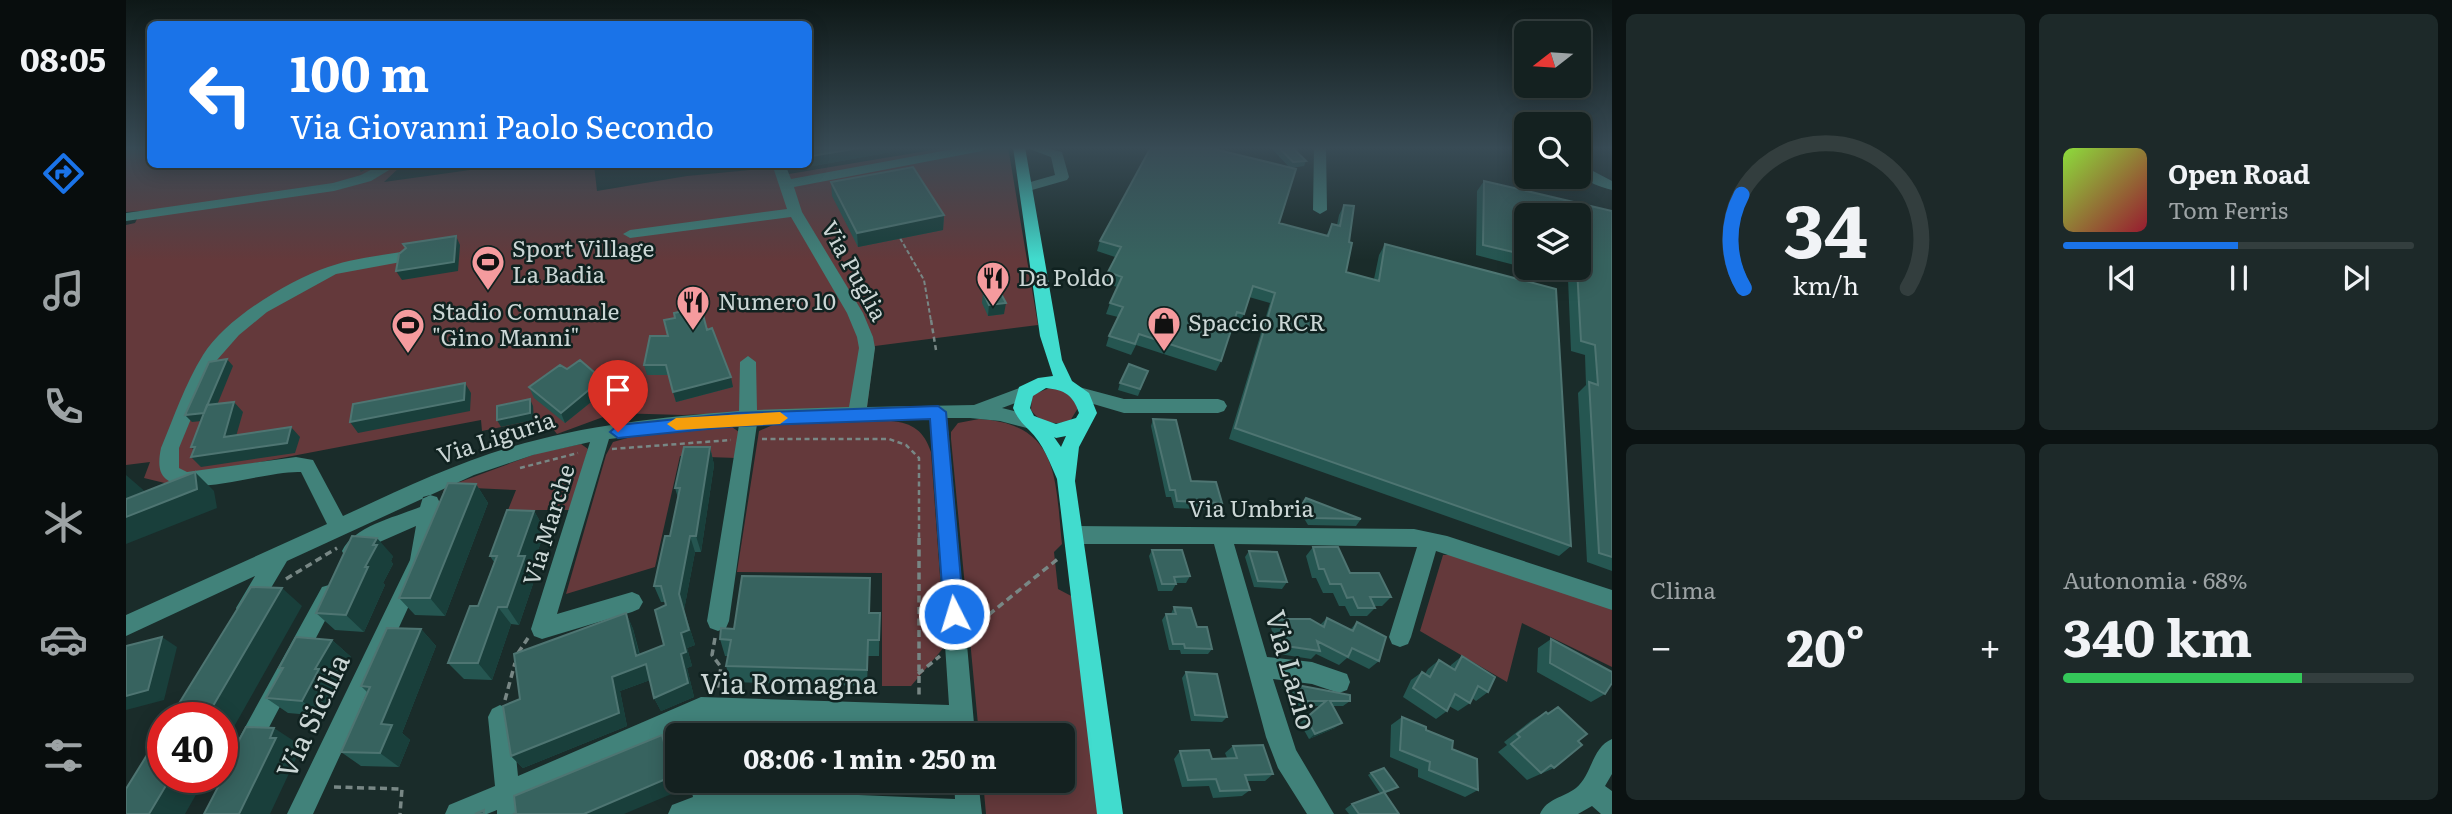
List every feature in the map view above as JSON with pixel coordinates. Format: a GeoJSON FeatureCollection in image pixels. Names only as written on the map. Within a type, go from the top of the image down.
{"type":"FeatureCollection","features":[{"type":"Feature","properties":{"kind":"main road"},"geometry":{"type":"LineString","coordinates":[[1024,185],[1048,335],[1072,389],[1087,407],[1070,447],[1066,481],[1070,544],[1110,814]]}},
{"type":"Feature","properties":{"kind":"main road"},"geometry":{"type":"LineString","coordinates":[[1048,335],[1045,357],[1021,407],[1057,456],[1066,481]]}},
{"type":"Feature","properties":{"kind":"main road"},"geometry":{"type":"LineString","coordinates":[[1030,389],[1044,382],[1072,389]]}},
{"type":"Feature","properties":{"kind":"main road"},"geometry":{"type":"LineString","coordinates":[[1033,423],[1053,431],[1072,430],[1082,423]]}},
{"type":"Feature","properties":{"kind":"street"},"geometry":{"type":"LineString","coordinates":[[126,217],[341,185]]}},
{"type":"Feature","properties":{"kind":"street","name":"Via Puglia"},"geometry":{"type":"LineString","coordinates":[[786,185],[795,212],[855,313],[866,341],[857,415]]}},
{"type":"Feature","properties":{"kind":"street"},"geometry":{"type":"LineString","coordinates":[[1025,188],[1035,185]]}},
{"type":"Feature","properties":{"kind":"street"},"geometry":{"type":"LineString","coordinates":[[1320,185],[1320,210]]}},
{"type":"Feature","properties":{"kind":"street"},"geometry":{"type":"LineString","coordinates":[[630,234],[795,212]]}},
{"type":"Feature","properties":{"kind":"street"},"geometry":{"type":"LineString","coordinates":[[338,527],[306,465],[185,480],[171,473],[169,451],[207,362],[242,323],[278,298],[331,271],[355,264],[401,257]]}},
{"type":"Feature","properties":{"kind":"street"},"geometry":{"type":"LineString","coordinates":[[718,621],[748,429],[748,362]]}},
{"type":"Feature","properties":{"kind":"street"},"geometry":{"type":"LineString","coordinates":[[970,411],[1030,389]]}},
{"type":"Feature","properties":{"kind":"street"},"geometry":{"type":"LineString","coordinates":[[1072,389],[1124,406],[1218,406]]}},
{"type":"Feature","properties":{"kind":"street"},"geometry":{"type":"LineString","coordinates":[[1082,423],[1124,406]]}},
{"type":"Feature","properties":{"kind":"street"},"geometry":{"type":"LineString","coordinates":[[970,411],[1000,414],[1033,423]]}},
{"type":"Feature","properties":{"kind":"street","name":"Via Liguria"},"geometry":{"type":"LineString","coordinates":[[126,626],[432,485],[518,452],[605,442],[669,425],[748,429],[857,415],[970,411]]}},
{"type":"Feature","properties":{"kind":"street"},"geometry":{"type":"LineString","coordinates":[[938,412],[962,723]]}},
{"type":"Feature","properties":{"kind":"street","name":"Via Marche"},"geometry":{"type":"LineString","coordinates":[[542,629],[605,442]]}},
{"type":"Feature","properties":{"kind":"street","name":"Via Sicilia"},"geometry":{"type":"LineString","coordinates":[[300,814],[418,565],[432,485]]}},
{"type":"Feature","properties":{"kind":"street"},"geometry":{"type":"LineString","coordinates":[[238,763],[356,546],[363,540],[429,512]]}},
{"type":"Feature","properties":{"kind":"street","name":"Via Umbria"},"geometry":{"type":"LineString","coordinates":[[1070,544],[1222,536],[1378,536],[1428,540],[1612,600]]}},
{"type":"Feature","properties":{"kind":"street","name":"Via Lazio"},"geometry":{"type":"LineString","coordinates":[[1222,536],[1284,753],[1321,814]]}},
{"type":"Feature","properties":{"kind":"street"},"geometry":{"type":"LineString","coordinates":[[1401,637],[1428,540]]}},
{"type":"Feature","properties":{"kind":"street"},"geometry":{"type":"LineString","coordinates":[[238,623],[280,554]]}},
{"type":"Feature","properties":{"kind":"street"},"geometry":{"type":"LineString","coordinates":[[542,629],[632,602]]}},
{"type":"Feature","properties":{"kind":"street"},"geometry":{"type":"LineString","coordinates":[[1258,667],[1312,673],[1339,682]]}},
{"type":"Feature","properties":{"kind":"street"},"geometry":{"type":"LineString","coordinates":[[724,709],[728,723]]}},
{"type":"Feature","properties":{"kind":"street","name":"Via Romagna"},"geometry":{"type":"LineString","coordinates":[[687,723],[698,710],[724,709],[920,723]]}},
{"type":"Feature","properties":{"kind":"street"},"geometry":{"type":"LineString","coordinates":[[500,717],[508,803]]}},
{"type":"Feature","properties":{"kind":"street","name":"Via Romagna"},"geometry":{"type":"LineString","coordinates":[[458,814],[508,803],[665,734]]}},
{"type":"Feature","properties":{"kind":"street"},"geometry":{"type":"LineString","coordinates":[[1553,814],[1576,803],[1591,790],[1612,751]]}},
{"type":"Feature","properties":{"kind":"street"},"geometry":{"type":"LineString","coordinates":[[1591,790],[1612,807]]}},
{"type":"Feature","properties":{"kind":"street"},"geometry":{"type":"LineString","coordinates":[[681,814],[712,793]]}},
{"type":"Feature","properties":{"kind":"street"},"geometry":{"type":"LineString","coordinates":[[726,793],[969,813],[967,793]]}},
{"type":"Feature","properties":{"kind":"path"},"geometry":{"type":"LineString","coordinates":[[901,238],[924,280],[936,350]]}},
{"type":"Feature","properties":{"kind":"path"},"geometry":{"type":"LineString","coordinates":[[605,442],[748,429],[889,439],[906,444],[915,453],[921,469],[919,702]]}},
{"type":"Feature","properties":{"kind":"path"},"geometry":{"type":"LineString","coordinates":[[513,470],[589,451]]}},
{"type":"Feature","properties":{"kind":"path"},"geometry":{"type":"LineString","coordinates":[[966,633],[1070,544]]}},
{"type":"Feature","properties":{"kind":"path"},"geometry":{"type":"LineString","coordinates":[[718,621],[712,655],[721,667],[724,709]]}},
{"type":"Feature","properties":{"kind":"path"},"geometry":{"type":"LineString","coordinates":[[500,717],[520,649],[529,637],[542,629]]}},
{"type":"Feature","properties":{"kind":"path"},"geometry":{"type":"LineString","coordinates":[[918,674],[945,651]]}},
{"type":"Feature","properties":{"kind":"path"},"geometry":{"type":"LineString","coordinates":[[313,786],[402,789],[400,814]]}},
{"type":"Feature","properties":{"kind":"shaded area","name":"Sport Village La Badia"},"geometry":{"type":"Polygon","coordinates":[[[126,185],[596,185],[597,191],[633,185],[1014,185],[1038,325],[875,346],[867,407],[683,415],[614,413],[557,434],[544,418],[482,431],[481,420],[192,475],[177,486],[144,478],[150,462],[126,465],[126,225],[135,223],[141,211],[126,212],[126,185]]]}},
{"type":"Feature","properties":{"kind":"shaded area"},"geometry":{"type":"Polygon","coordinates":[[[1052,387],[1070,394],[1078,408],[1070,421],[1048,422],[1031,410],[1032,395],[1052,387]]]}},
{"type":"Feature","properties":{"kind":"shaded area"},"geometry":{"type":"Polygon","coordinates":[[[979,419],[1006,423],[1025,432],[1039,444],[1048,459],[1054,477],[1062,544],[1054,552],[1058,589],[1075,598],[1099,814],[986,814],[984,793],[1075,793],[1075,723],[978,723],[951,439],[951,432],[958,423],[979,419]]]}},
{"type":"Feature","properties":{"kind":"shaded area"},"geometry":{"type":"Polygon","coordinates":[[[891,421],[917,429],[931,452],[945,646],[911,686],[882,686],[882,573],[737,572],[759,431],[773,425],[891,421]]]}},
{"type":"Feature","properties":{"kind":"shaded area"},"geometry":{"type":"Polygon","coordinates":[[[732,427],[739,432],[736,458],[680,456],[655,567],[566,594],[606,455],[613,442],[631,437],[732,427]]]}},
{"type":"Feature","properties":{"kind":"shaded area"},"geometry":{"type":"Polygon","coordinates":[[[581,444],[588,449],[571,510],[508,510],[516,490],[473,488],[441,500],[444,489],[449,486],[538,453],[581,444]]]}},
{"type":"Feature","properties":{"kind":"shaded area"},"geometry":{"type":"Polygon","coordinates":[[[1443,555],[1452,555],[1612,609],[1612,667],[1522,623],[1507,682],[1420,631],[1443,555]]]}},
{"type":"Feature","properties":{"kind":"building"},"geometry":{"type":"Polygon","coordinates":[[[833,185],[925,185],[944,215],[857,233],[833,185]]]}},
{"type":"Feature","properties":{"kind":"building"},"geometry":{"type":"Polygon","coordinates":[[[1130,185],[1291,185],[1279,223],[1328,236],[1332,224],[1340,226],[1344,205],[1354,206],[1349,242],[1352,243],[1346,272],[1379,281],[1385,244],[1556,289],[1571,546],[1235,428],[1275,293],[1253,286],[1244,314],[1237,312],[1221,361],[1139,334],[1135,344],[1109,336],[1123,307],[1110,303],[1122,277],[1108,272],[1121,247],[1100,241],[1130,185]]]}},
{"type":"Feature","properties":{"kind":"building"},"geometry":{"type":"Polygon","coordinates":[[[1484,185],[1501,185],[1578,203],[1514,203],[1514,252],[1483,245],[1484,185]]]}},
{"type":"Feature","properties":{"kind":"building"},"geometry":{"type":"Polygon","coordinates":[[[1591,206],[1612,211],[1612,557],[1599,553],[1589,382],[1598,385],[1595,345],[1581,341],[1578,280],[1591,280],[1591,206]]]}},
{"type":"Feature","properties":{"kind":"building"},"geometry":{"type":"Polygon","coordinates":[[[456,236],[454,262],[396,271],[399,254],[406,248],[403,244],[456,236]]]}},
{"type":"Feature","properties":{"kind":"building"},"geometry":{"type":"Polygon","coordinates":[[[999,290],[1006,303],[989,305],[983,292],[999,290]]]}},
{"type":"Feature","properties":{"kind":"building"},"geometry":{"type":"Polygon","coordinates":[[[701,307],[707,330],[712,328],[731,377],[673,392],[666,365],[644,365],[650,336],[668,336],[664,320],[675,318],[674,313],[701,307]]]}},
{"type":"Feature","properties":{"kind":"building"},"geometry":{"type":"Polygon","coordinates":[[[227,359],[204,413],[185,415],[209,362],[227,359]]]}},
{"type":"Feature","properties":{"kind":"building"},"geometry":{"type":"Polygon","coordinates":[[[580,360],[602,379],[561,413],[529,387],[560,365],[567,369],[580,360]]]}},
{"type":"Feature","properties":{"kind":"building"},"geometry":{"type":"Polygon","coordinates":[[[1129,364],[1148,371],[1140,389],[1120,383],[1129,364]]]}},
{"type":"Feature","properties":{"kind":"building"},"geometry":{"type":"Polygon","coordinates":[[[465,383],[464,400],[350,422],[353,404],[465,383]]]}},
{"type":"Feature","properties":{"kind":"building"},"geometry":{"type":"Polygon","coordinates":[[[530,399],[530,413],[497,420],[497,406],[530,399]]]}},
{"type":"Feature","properties":{"kind":"building"},"geometry":{"type":"Polygon","coordinates":[[[234,402],[224,437],[291,427],[287,443],[191,457],[195,447],[191,447],[207,405],[234,402]]]}},
{"type":"Feature","properties":{"kind":"building"},"geometry":{"type":"Polygon","coordinates":[[[1153,419],[1176,420],[1191,481],[1216,482],[1222,503],[1177,501],[1175,490],[1170,490],[1153,419]]]}},
{"type":"Feature","properties":{"kind":"building"},"geometry":{"type":"Polygon","coordinates":[[[684,447],[710,447],[696,536],[690,536],[679,594],[689,630],[681,633],[686,652],[681,654],[688,683],[654,698],[646,664],[612,677],[619,713],[511,756],[503,706],[520,699],[514,654],[626,613],[636,656],[664,645],[655,610],[666,605],[661,586],[654,586],[665,536],[670,536],[680,488],[675,488],[684,447]]]}},
{"type":"Feature","properties":{"kind":"building"},"geometry":{"type":"Polygon","coordinates":[[[195,472],[197,489],[126,517],[126,499],[195,472]]]}},
{"type":"Feature","properties":{"kind":"building"},"geometry":{"type":"Polygon","coordinates":[[[448,483],[476,484],[430,598],[399,598],[448,483]]]}},
{"type":"Feature","properties":{"kind":"building"},"geometry":{"type":"Polygon","coordinates":[[[1306,498],[1361,519],[1313,518],[1303,503],[1306,498]]]}},
{"type":"Feature","properties":{"kind":"building"},"geometry":{"type":"Polygon","coordinates":[[[507,510],[534,511],[518,556],[525,556],[507,607],[498,607],[478,663],[448,663],[470,606],[478,606],[497,556],[490,556],[507,510]]]}},
{"type":"Feature","properties":{"kind":"building"},"geometry":{"type":"Polygon","coordinates":[[[352,536],[377,538],[373,545],[377,545],[346,615],[316,613],[352,536]]]}},
{"type":"Feature","properties":{"kind":"building"},"geometry":{"type":"Polygon","coordinates":[[[1313,547],[1338,547],[1350,573],[1379,573],[1391,597],[1370,597],[1375,608],[1358,608],[1353,597],[1347,598],[1341,584],[1330,584],[1324,569],[1319,569],[1313,547]]]}},
{"type":"Feature","properties":{"kind":"building"},"geometry":{"type":"Polygon","coordinates":[[[1152,550],[1182,550],[1190,576],[1174,577],[1176,584],[1162,584],[1152,550]]]}},
{"type":"Feature","properties":{"kind":"building"},"geometry":{"type":"Polygon","coordinates":[[[1249,551],[1277,552],[1287,582],[1258,581],[1249,551]]]}},
{"type":"Feature","properties":{"kind":"building"},"geometry":{"type":"Polygon","coordinates":[[[742,576],[870,578],[869,613],[880,613],[879,640],[868,640],[867,670],[726,666],[731,640],[720,639],[721,628],[734,629],[742,576]]]}},
{"type":"Feature","properties":{"kind":"building"},"geometry":{"type":"Polygon","coordinates":[[[251,587],[282,588],[215,702],[180,702],[251,587]]]}},
{"type":"Feature","properties":{"kind":"building"},"geometry":{"type":"Polygon","coordinates":[[[1174,607],[1191,608],[1197,627],[1207,627],[1212,649],[1185,648],[1184,644],[1173,644],[1166,614],[1176,614],[1174,607]]]}},
{"type":"Feature","properties":{"kind":"building"},"geometry":{"type":"Polygon","coordinates":[[[1327,618],[1353,631],[1357,622],[1386,637],[1379,661],[1352,648],[1348,657],[1317,641],[1320,651],[1286,646],[1279,619],[1310,619],[1324,627],[1327,618]]]}},
{"type":"Feature","properties":{"kind":"building"},"geometry":{"type":"Polygon","coordinates":[[[387,628],[421,629],[381,724],[392,725],[380,753],[341,752],[370,687],[361,686],[387,628]]]}},
{"type":"Feature","properties":{"kind":"building"},"geometry":{"type":"Polygon","coordinates":[[[162,637],[148,690],[126,696],[126,646],[162,637]]]}},
{"type":"Feature","properties":{"kind":"building"},"geometry":{"type":"Polygon","coordinates":[[[296,637],[332,640],[315,669],[319,669],[302,701],[266,698],[283,668],[279,668],[296,637]]]}},
{"type":"Feature","properties":{"kind":"building"},"geometry":{"type":"Polygon","coordinates":[[[1551,639],[1612,672],[1612,683],[1605,694],[1550,663],[1551,639]]]}},
{"type":"Feature","properties":{"kind":"building"},"geometry":{"type":"Polygon","coordinates":[[[1462,656],[1495,677],[1488,692],[1478,686],[1470,703],[1455,694],[1447,711],[1413,688],[1422,672],[1430,677],[1439,660],[1455,670],[1462,656]]]}},
{"type":"Feature","properties":{"kind":"building"},"geometry":{"type":"Polygon","coordinates":[[[1186,672],[1217,674],[1227,717],[1195,715],[1186,672]]]}},
{"type":"Feature","properties":{"kind":"building"},"geometry":{"type":"Polygon","coordinates":[[[1297,685],[1350,695],[1350,701],[1330,701],[1342,723],[1315,734],[1306,718],[1326,701],[1301,701],[1297,685]]]}},
{"type":"Feature","properties":{"kind":"building"},"geometry":{"type":"Polygon","coordinates":[[[1558,707],[1587,734],[1578,741],[1582,745],[1554,768],[1551,765],[1541,773],[1511,744],[1520,737],[1517,734],[1546,712],[1548,714],[1558,707]]]}},
{"type":"Feature","properties":{"kind":"building"},"geometry":{"type":"Polygon","coordinates":[[[1402,717],[1453,741],[1452,749],[1477,759],[1478,790],[1429,770],[1430,762],[1400,750],[1402,717]]]}},
{"type":"Feature","properties":{"kind":"building"},"geometry":{"type":"Polygon","coordinates":[[[751,721],[810,723],[751,723],[751,721]]]}},
{"type":"Feature","properties":{"kind":"building"},"geometry":{"type":"Polygon","coordinates":[[[246,727],[274,728],[270,738],[276,738],[239,814],[204,814],[215,793],[238,793],[238,742],[246,727]]]}},
{"type":"Feature","properties":{"kind":"building"},"geometry":{"type":"Polygon","coordinates":[[[662,735],[665,746],[665,779],[584,814],[513,814],[516,813],[514,796],[662,735]]]}},
{"type":"Feature","properties":{"kind":"building"},"geometry":{"type":"Polygon","coordinates":[[[1263,745],[1273,774],[1245,775],[1250,790],[1220,791],[1216,779],[1188,780],[1180,751],[1209,750],[1212,759],[1237,758],[1233,746],[1263,745]]]}},
{"type":"Feature","properties":{"kind":"building"},"geometry":{"type":"Polygon","coordinates":[[[147,755],[147,793],[161,793],[149,814],[126,814],[126,789],[147,755]]]}},
{"type":"Feature","properties":{"kind":"building"},"geometry":{"type":"Polygon","coordinates":[[[1384,768],[1398,787],[1385,792],[1371,773],[1384,768]]]}},
{"type":"Feature","properties":{"kind":"building"},"geometry":{"type":"Polygon","coordinates":[[[1384,792],[1399,814],[1359,814],[1352,804],[1384,792]]]}},
{"type":"Feature","properties":{"kind":"slow traffic"},"geometry":{"type":"LineString","coordinates":[[676,424],[780,418]]}},
{"type":"Feature","properties":{"kind":"place","name":"Sport Village La Badia"},"geometry":{"type":"Point","coordinates":[488,292]}},
{"type":"Feature","properties":{"kind":"place","name":"Da Poldo"},"geometry":{"type":"Point","coordinates":[993,308]}},
{"type":"Feature","properties":{"kind":"place","name":"Numero 10"},"geometry":{"type":"Point","coordinates":[693,332]}},
{"type":"Feature","properties":{"kind":"place","name":"Spaccio RCR"},"geometry":{"type":"Point","coordinates":[1164,353]}},
{"type":"Feature","properties":{"kind":"place","name":"Stadio Comunale \"Gino Manni\""},"geometry":{"type":"Point","coordinates":[408,355]}},
{"type":"Feature","properties":{"kind":"route"},"geometry":{"type":"LineString","coordinates":[[618,432],[737,419],[938,412],[954,614]]}}]}
